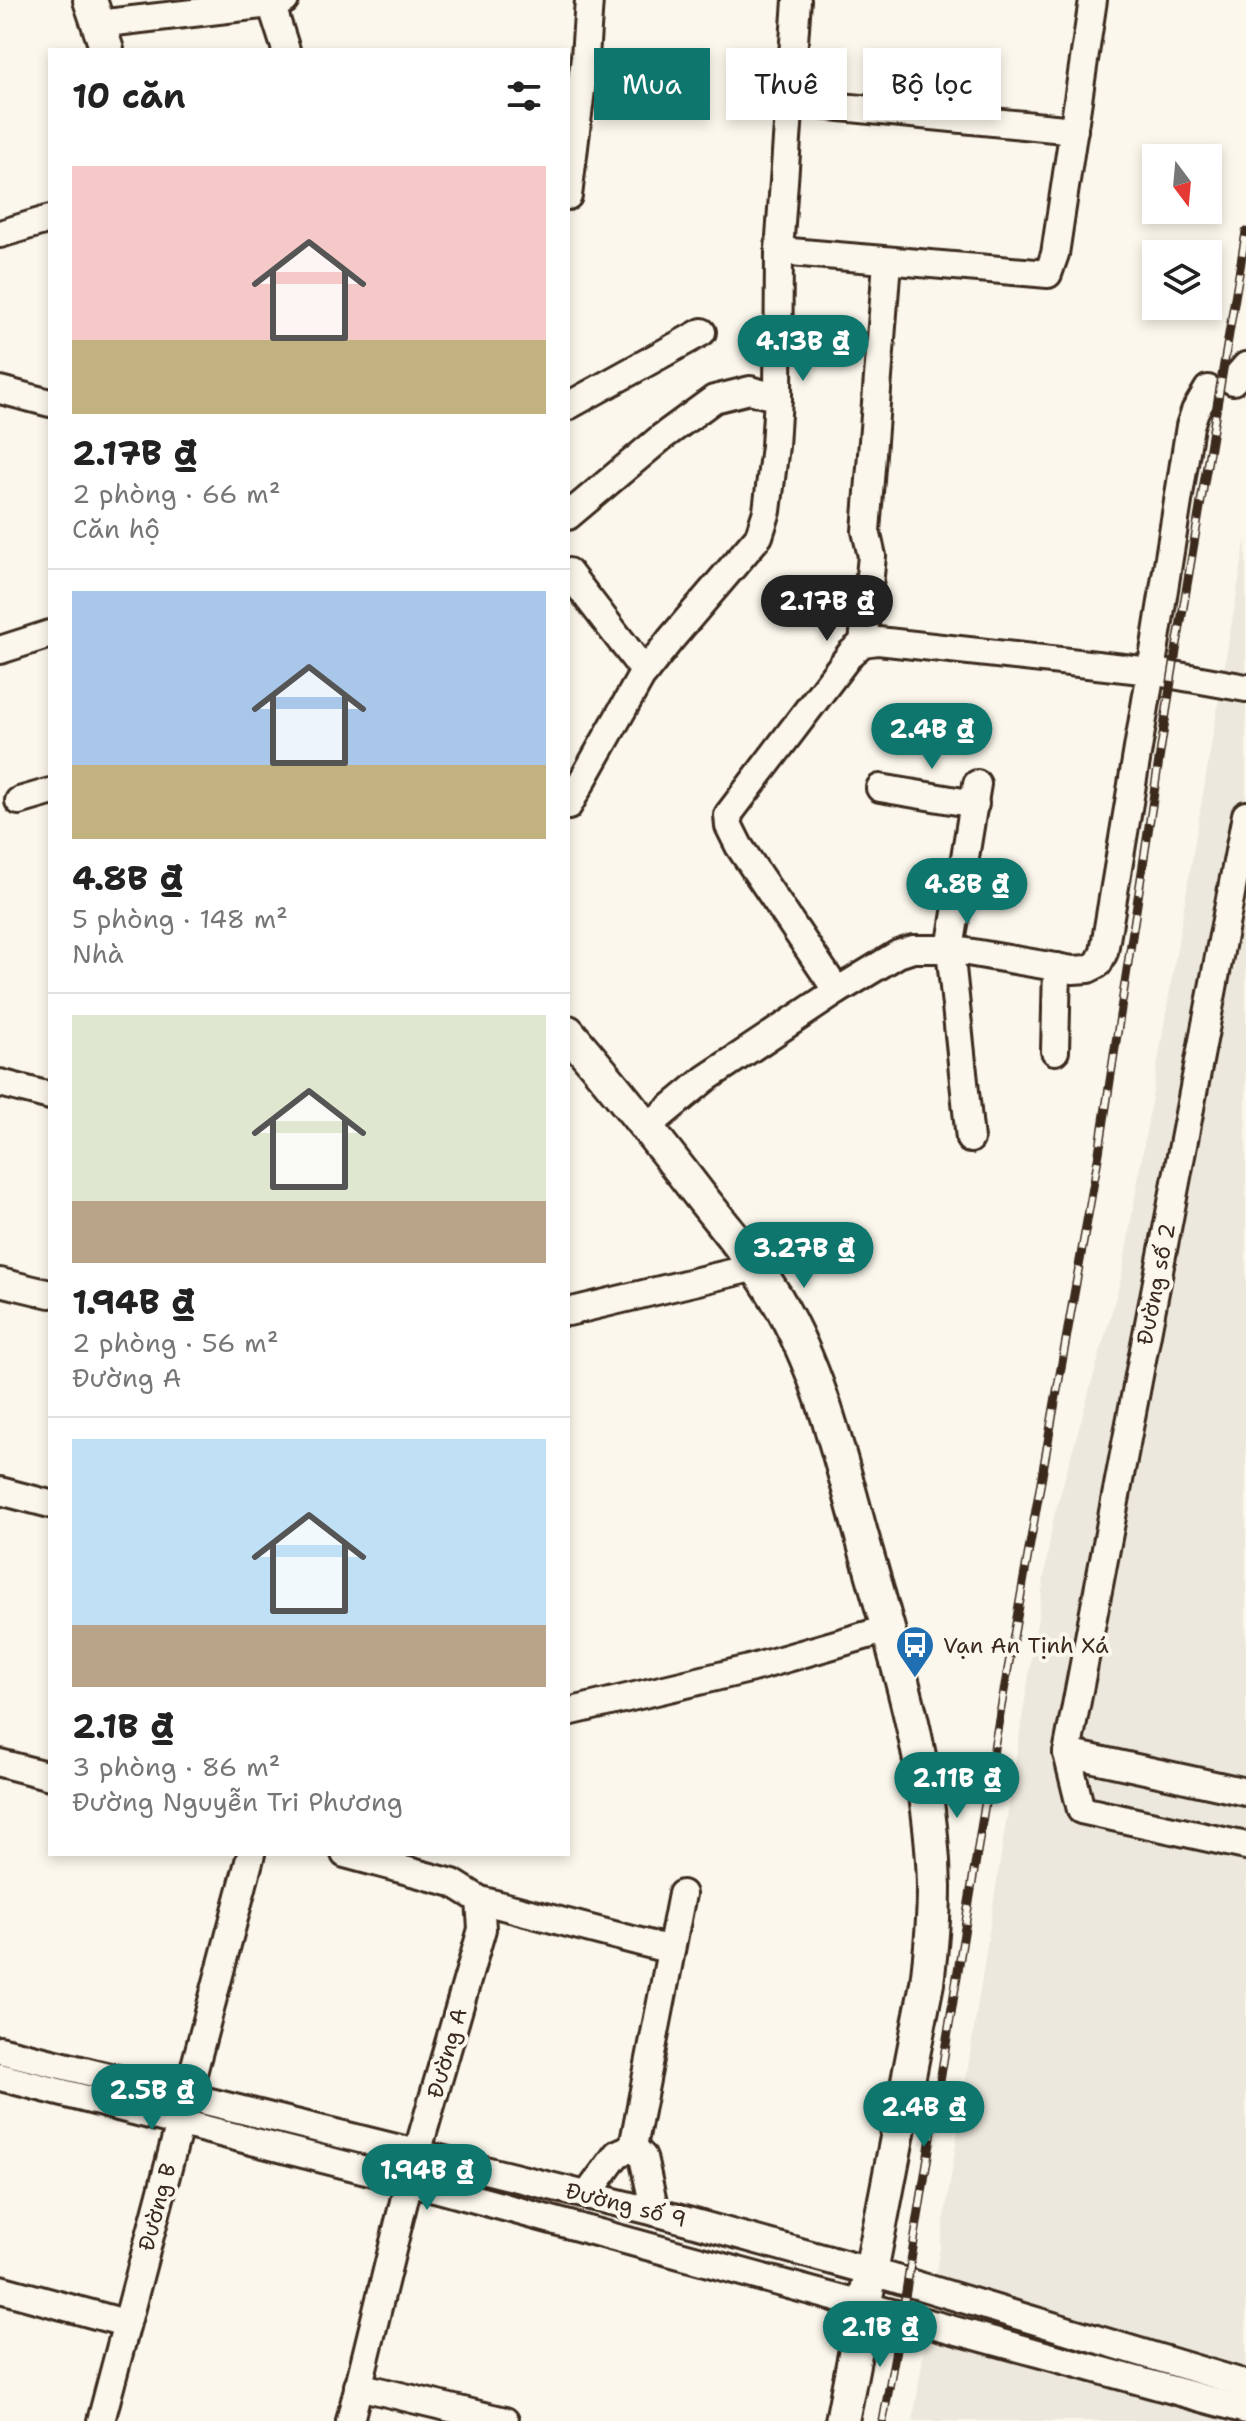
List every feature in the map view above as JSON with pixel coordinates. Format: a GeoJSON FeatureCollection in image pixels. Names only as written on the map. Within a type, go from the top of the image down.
{"type":"FeatureCollection","features":[{"type":"Feature","properties":{"kind":"main road"},"geometry":{"type":"LineString","coordinates":[[570,1034],[756,1267],[793,1328],[819,1387],[888,1629],[925,1795],[932,1854],[933,1917],[927,1983],[842,2421]]}},
{"type":"Feature","properties":{"kind":"street"},"geometry":{"type":"LineString","coordinates":[[570,166],[577,59],[589,0]]}},
{"type":"Feature","properties":{"kind":"street"},"geometry":{"type":"LineString","coordinates":[[794,48],[797,0]]}},
{"type":"Feature","properties":{"kind":"street"},"geometry":{"type":"LineString","coordinates":[[779,251],[1048,274],[1055,254],[1093,0]]}},
{"type":"Feature","properties":{"kind":"street"},"geometry":{"type":"LineString","coordinates":[[99,25],[275,1],[286,48]]}},
{"type":"Feature","properties":{"kind":"street"},"geometry":{"type":"LineString","coordinates":[[847,108],[1074,130]]}},
{"type":"Feature","properties":{"kind":"street"},"geometry":{"type":"LineString","coordinates":[[570,803],[645,672],[759,536],[767,511],[774,463],[778,398],[779,251],[789,120]]}},
{"type":"Feature","properties":{"kind":"street"},"geometry":{"type":"LineString","coordinates":[[0,234],[48,220]]}},
{"type":"Feature","properties":{"kind":"street"},"geometry":{"type":"LineString","coordinates":[[863,643],[872,556],[866,531],[887,262]]}},
{"type":"Feature","properties":{"kind":"street"},"geometry":{"type":"LineString","coordinates":[[570,405],[702,332]]}},
{"type":"Feature","properties":{"kind":"street"},"geometry":{"type":"LineString","coordinates":[[647,1127],[705,1079],[898,954],[913,949],[950,949],[1073,970],[1088,969],[1098,964],[1104,952],[1190,426],[1195,411],[1226,380]]}},
{"type":"Feature","properties":{"kind":"street"},"geometry":{"type":"LineString","coordinates":[[0,390],[48,402]]}},
{"type":"Feature","properties":{"kind":"street"},"geometry":{"type":"LineString","coordinates":[[570,514],[662,437],[714,399],[750,390],[778,398]]}},
{"type":"Feature","properties":{"kind":"street"},"geometry":{"type":"LineString","coordinates":[[570,575],[645,672]]}},
{"type":"Feature","properties":{"kind":"street"},"geometry":{"type":"LineString","coordinates":[[0,650],[48,635]]}},
{"type":"Feature","properties":{"kind":"street"},"geometry":{"type":"LineString","coordinates":[[837,991],[739,846],[729,826],[728,815],[851,653],[863,643],[878,641],[1151,671],[1246,688]]}},
{"type":"Feature","properties":{"kind":"street"},"geometry":{"type":"LineString","coordinates":[[880,788],[976,794],[950,949],[970,1139]]}},
{"type":"Feature","properties":{"kind":"street"},"geometry":{"type":"LineString","coordinates":[[19,801],[48,793]]}},
{"type":"Feature","properties":{"kind":"street","name":"Đường số 2"},"geometry":{"type":"LineString","coordinates":[[1067,1753],[1246,815]]}},
{"type":"Feature","properties":{"kind":"street"},"geometry":{"type":"LineString","coordinates":[[1055,1051],[1057,967]]}},
{"type":"Feature","properties":{"kind":"street"},"geometry":{"type":"LineString","coordinates":[[0,1083],[48,1095]]}},
{"type":"Feature","properties":{"kind":"street"},"geometry":{"type":"LineString","coordinates":[[570,1312],[756,1267]]}},
{"type":"Feature","properties":{"kind":"street"},"geometry":{"type":"LineString","coordinates":[[0,1282],[48,1294]]}},
{"type":"Feature","properties":{"kind":"street"},"geometry":{"type":"LineString","coordinates":[[0,1491],[48,1503]]}},
{"type":"Feature","properties":{"kind":"street"},"geometry":{"type":"LineString","coordinates":[[570,1712],[749,1669],[888,1629]]}},
{"type":"Feature","properties":{"kind":"street"},"geometry":{"type":"LineString","coordinates":[[1246,1792],[1067,1753],[1081,1810],[1246,1846]]}},
{"type":"Feature","properties":{"kind":"street"},"geometry":{"type":"LineString","coordinates":[[0,1763],[48,1775]]}},
{"type":"Feature","properties":{"kind":"street","name":"Đường B"},"geometry":{"type":"LineString","coordinates":[[101,2421],[250,1856]]}},
{"type":"Feature","properties":{"kind":"street"},"geometry":{"type":"LineString","coordinates":[[352,1856],[453,1883],[480,1900],[671,1950]]}},
{"type":"Feature","properties":{"kind":"street"},"geometry":{"type":"LineString","coordinates":[[633,2147],[682,1894]]}},
{"type":"Feature","properties":{"kind":"street","name":"Đường A"},"geometry":{"type":"LineString","coordinates":[[350,2421],[409,2181],[482,1929],[480,1900]]}},
{"type":"Feature","properties":{"kind":"street","name":"Đường số 9"},"geometry":{"type":"LineString","coordinates":[[0,2050],[409,2181],[1246,2410]]}},
{"type":"Feature","properties":{"kind":"street","name":"Đường số 9"},"geometry":{"type":"LineString","coordinates":[[0,2077],[418,2155],[587,2195],[873,2272],[1246,2384]]}},
{"type":"Feature","properties":{"kind":"street"},"geometry":{"type":"LineString","coordinates":[[587,2195],[617,2154],[633,2147]]}},
{"type":"Feature","properties":{"kind":"street"},"geometry":{"type":"LineString","coordinates":[[633,2147],[643,2157],[655,2212]]}},
{"type":"Feature","properties":{"kind":"street"},"geometry":{"type":"LineString","coordinates":[[0,2289],[125,2323]]}},
{"type":"Feature","properties":{"kind":"street"},"geometry":{"type":"LineString","coordinates":[[358,2386],[505,2421]]}},
{"type":"Feature","properties":{"kind":"shaded area"},"geometry":{"type":"Polygon","coordinates":[[[1246,538],[1246,2421],[913,2421],[1053,1520],[1122,1275],[1246,538]]]}},
{"type":"Feature","properties":{"kind":"railway"},"geometry":{"type":"LineString","coordinates":[[883,2421],[995,1742],[1099,1153],[1172,675],[1246,232]]}},
{"type":"Feature","properties":{"kind":"place","name":"Vạn An Tịnh Xá"},"geometry":{"type":"Point","coordinates":[915,1679]}}]}
